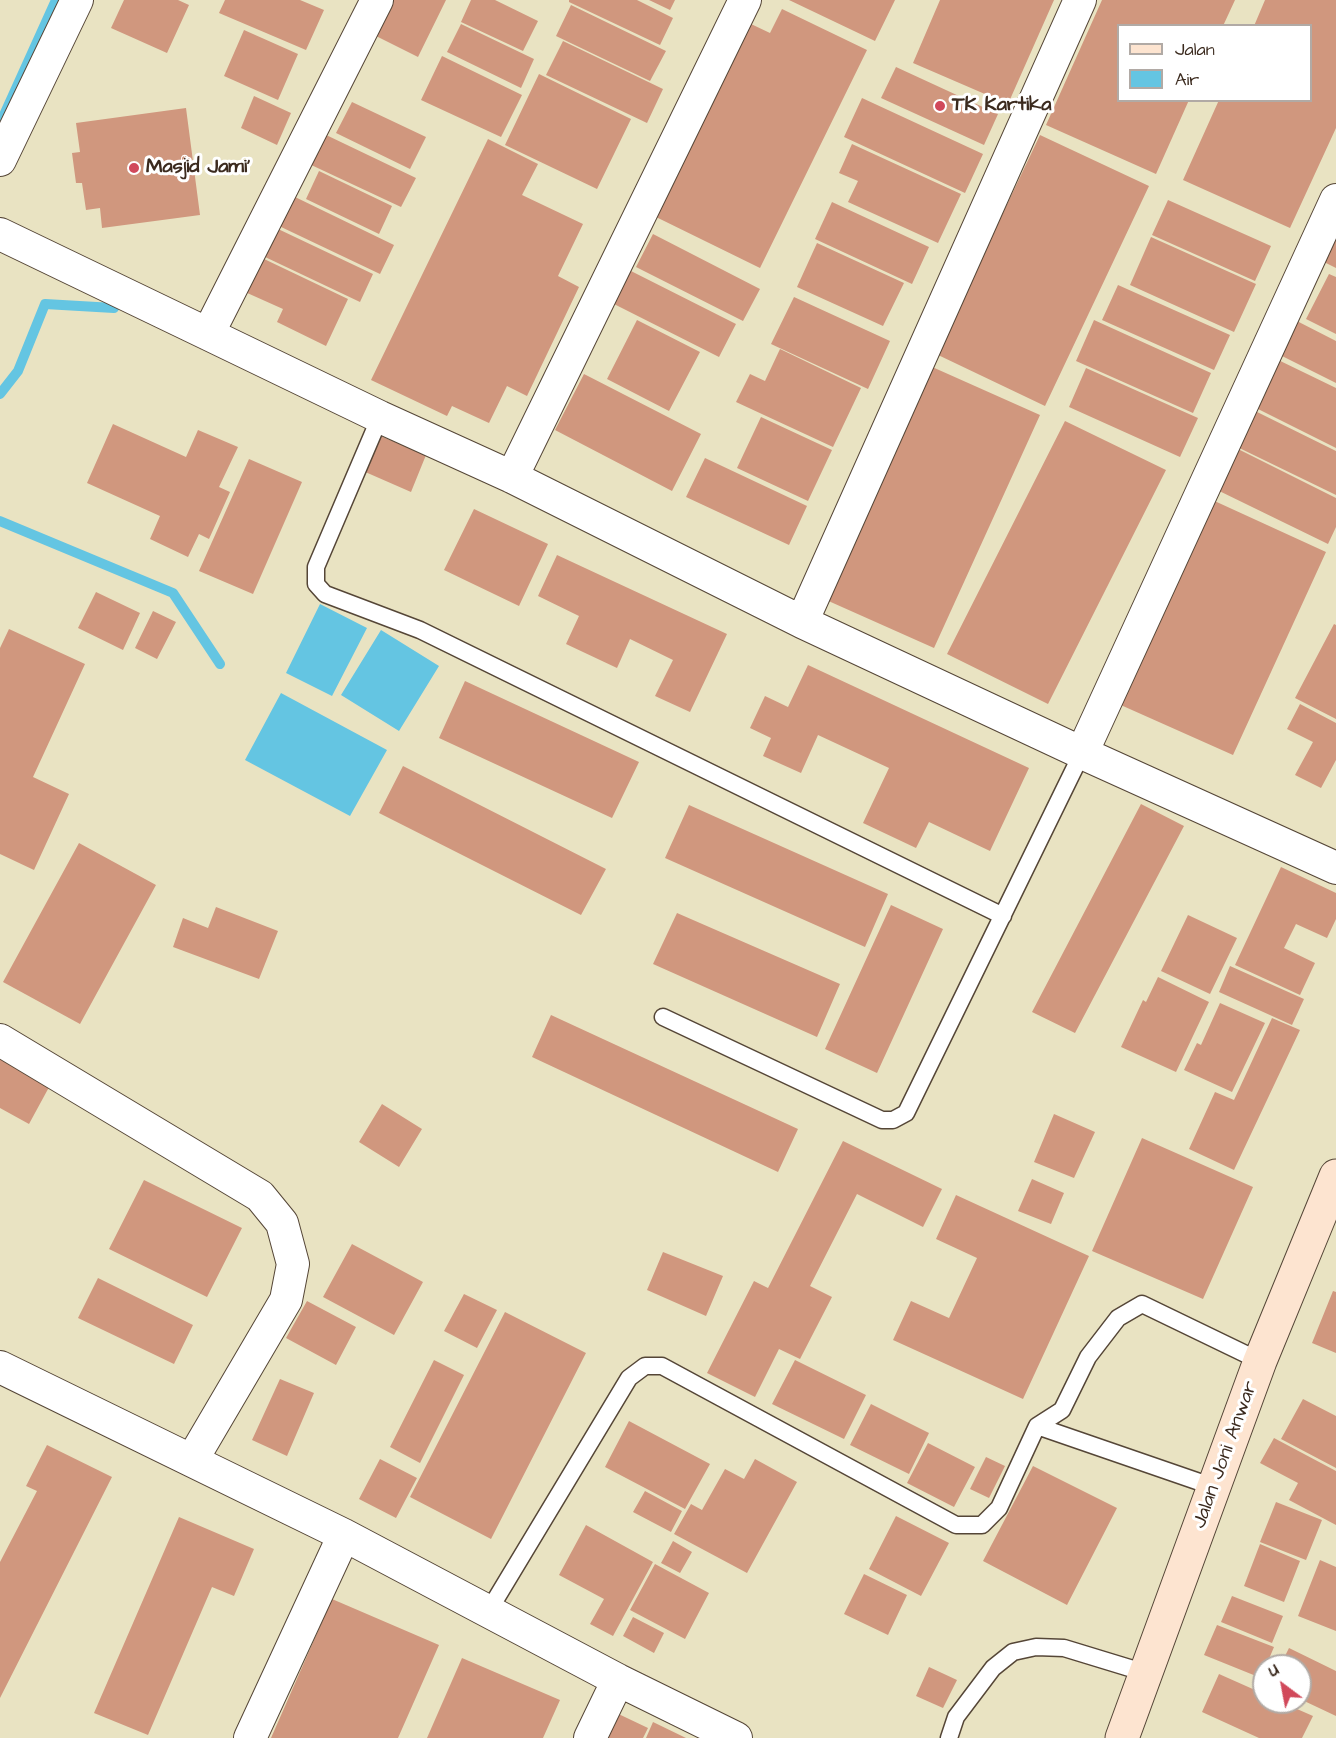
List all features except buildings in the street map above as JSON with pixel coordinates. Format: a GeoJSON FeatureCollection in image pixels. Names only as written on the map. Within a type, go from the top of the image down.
{"type":"FeatureCollection","features":[{"type":"Feature","properties":{"kind":"main road","name":"Jalan Joni Anwar"},"geometry":{"type":"LineString","coordinates":[[1122,1738],[1260,1361],[1336,1176]]}},
{"type":"Feature","properties":{"kind":"street"},"geometry":{"type":"LineString","coordinates":[[0,160],[77,0]]}},
{"type":"Feature","properties":{"kind":"street"},"geometry":{"type":"LineString","coordinates":[[208,334],[377,0]]}},
{"type":"Feature","properties":{"kind":"street"},"geometry":{"type":"LineString","coordinates":[[512,477],[746,0]]}},
{"type":"Feature","properties":{"kind":"street"},"geometry":{"type":"LineString","coordinates":[[802,622],[1080,0]]}},
{"type":"Feature","properties":{"kind":"street"},"geometry":{"type":"LineString","coordinates":[[1082,753],[1336,200]]}},
{"type":"Feature","properties":{"kind":"street"},"geometry":{"type":"LineString","coordinates":[[0,234],[380,417],[512,477],[802,622],[1082,753],[1336,868]]}},
{"type":"Feature","properties":{"kind":"street"},"geometry":{"type":"LineString","coordinates":[[0,1040],[260,1196],[282,1224],[292,1264],[286,1300],[192,1460]]}},
{"type":"Feature","properties":{"kind":"street"},"geometry":{"type":"LineString","coordinates":[[0,1367],[344,1535],[618,1680],[736,1738]]}},
{"type":"Feature","properties":{"kind":"street"},"geometry":{"type":"LineString","coordinates":[[250,1738],[344,1535]]}},
{"type":"Feature","properties":{"kind":"street"},"geometry":{"type":"LineString","coordinates":[[590,1738],[618,1680]]}},
{"type":"Feature","properties":{"kind":"lane"},"geometry":{"type":"LineString","coordinates":[[380,417],[316,567],[316,584],[325,594],[420,630],[1003,916]]}},
{"type":"Feature","properties":{"kind":"lane"},"geometry":{"type":"LineString","coordinates":[[663,1017],[882,1120],[893,1120],[906,1113],[1082,753]]}},
{"type":"Feature","properties":{"kind":"lane"},"geometry":{"type":"LineString","coordinates":[[488,1612],[629,1378],[645,1366],[662,1366],[956,1525],[982,1525],[999,1508],[1037,1426],[1062,1410],[1088,1358],[1118,1318],[1142,1304],[1260,1361]]}},
{"type":"Feature","properties":{"kind":"lane"},"geometry":{"type":"LineString","coordinates":[[1037,1426],[1214,1487]]}},
{"type":"Feature","properties":{"kind":"lane"},"geometry":{"type":"LineString","coordinates":[[949,1738],[956,1717],[993,1668],[1013,1652],[1036,1647],[1064,1648],[1146,1673]]}},
{"type":"Feature","properties":{"kind":"water"},"geometry":{"type":"Polygon","coordinates":[[[320,604],[367,628],[332,696],[286,673],[320,604]]]}},
{"type":"Feature","properties":{"kind":"water"},"geometry":{"type":"Polygon","coordinates":[[[381,630],[439,666],[399,731],[341,695],[381,630]]]}},
{"type":"Feature","properties":{"kind":"water"},"geometry":{"type":"Polygon","coordinates":[[[281,693],[387,750],[350,816],[245,760],[281,693]]]}},
{"type":"Feature","properties":{"kind":"waterway"},"geometry":{"type":"LineString","coordinates":[[0,124],[56,0]]}},
{"type":"Feature","properties":{"kind":"waterway"},"geometry":{"type":"LineString","coordinates":[[0,394],[18,371],[45,304],[114,308]]}},
{"type":"Feature","properties":{"kind":"waterway"},"geometry":{"type":"LineString","coordinates":[[0,521],[173,593],[220,664]]}},
{"type":"Feature","properties":{"kind":"place","name":"TK Kartika"},"geometry":{"type":"Point","coordinates":[940,106]}},
{"type":"Feature","properties":{"kind":"place","name":"Masjid Jami'"},"geometry":{"type":"Point","coordinates":[134,168]}}]}
